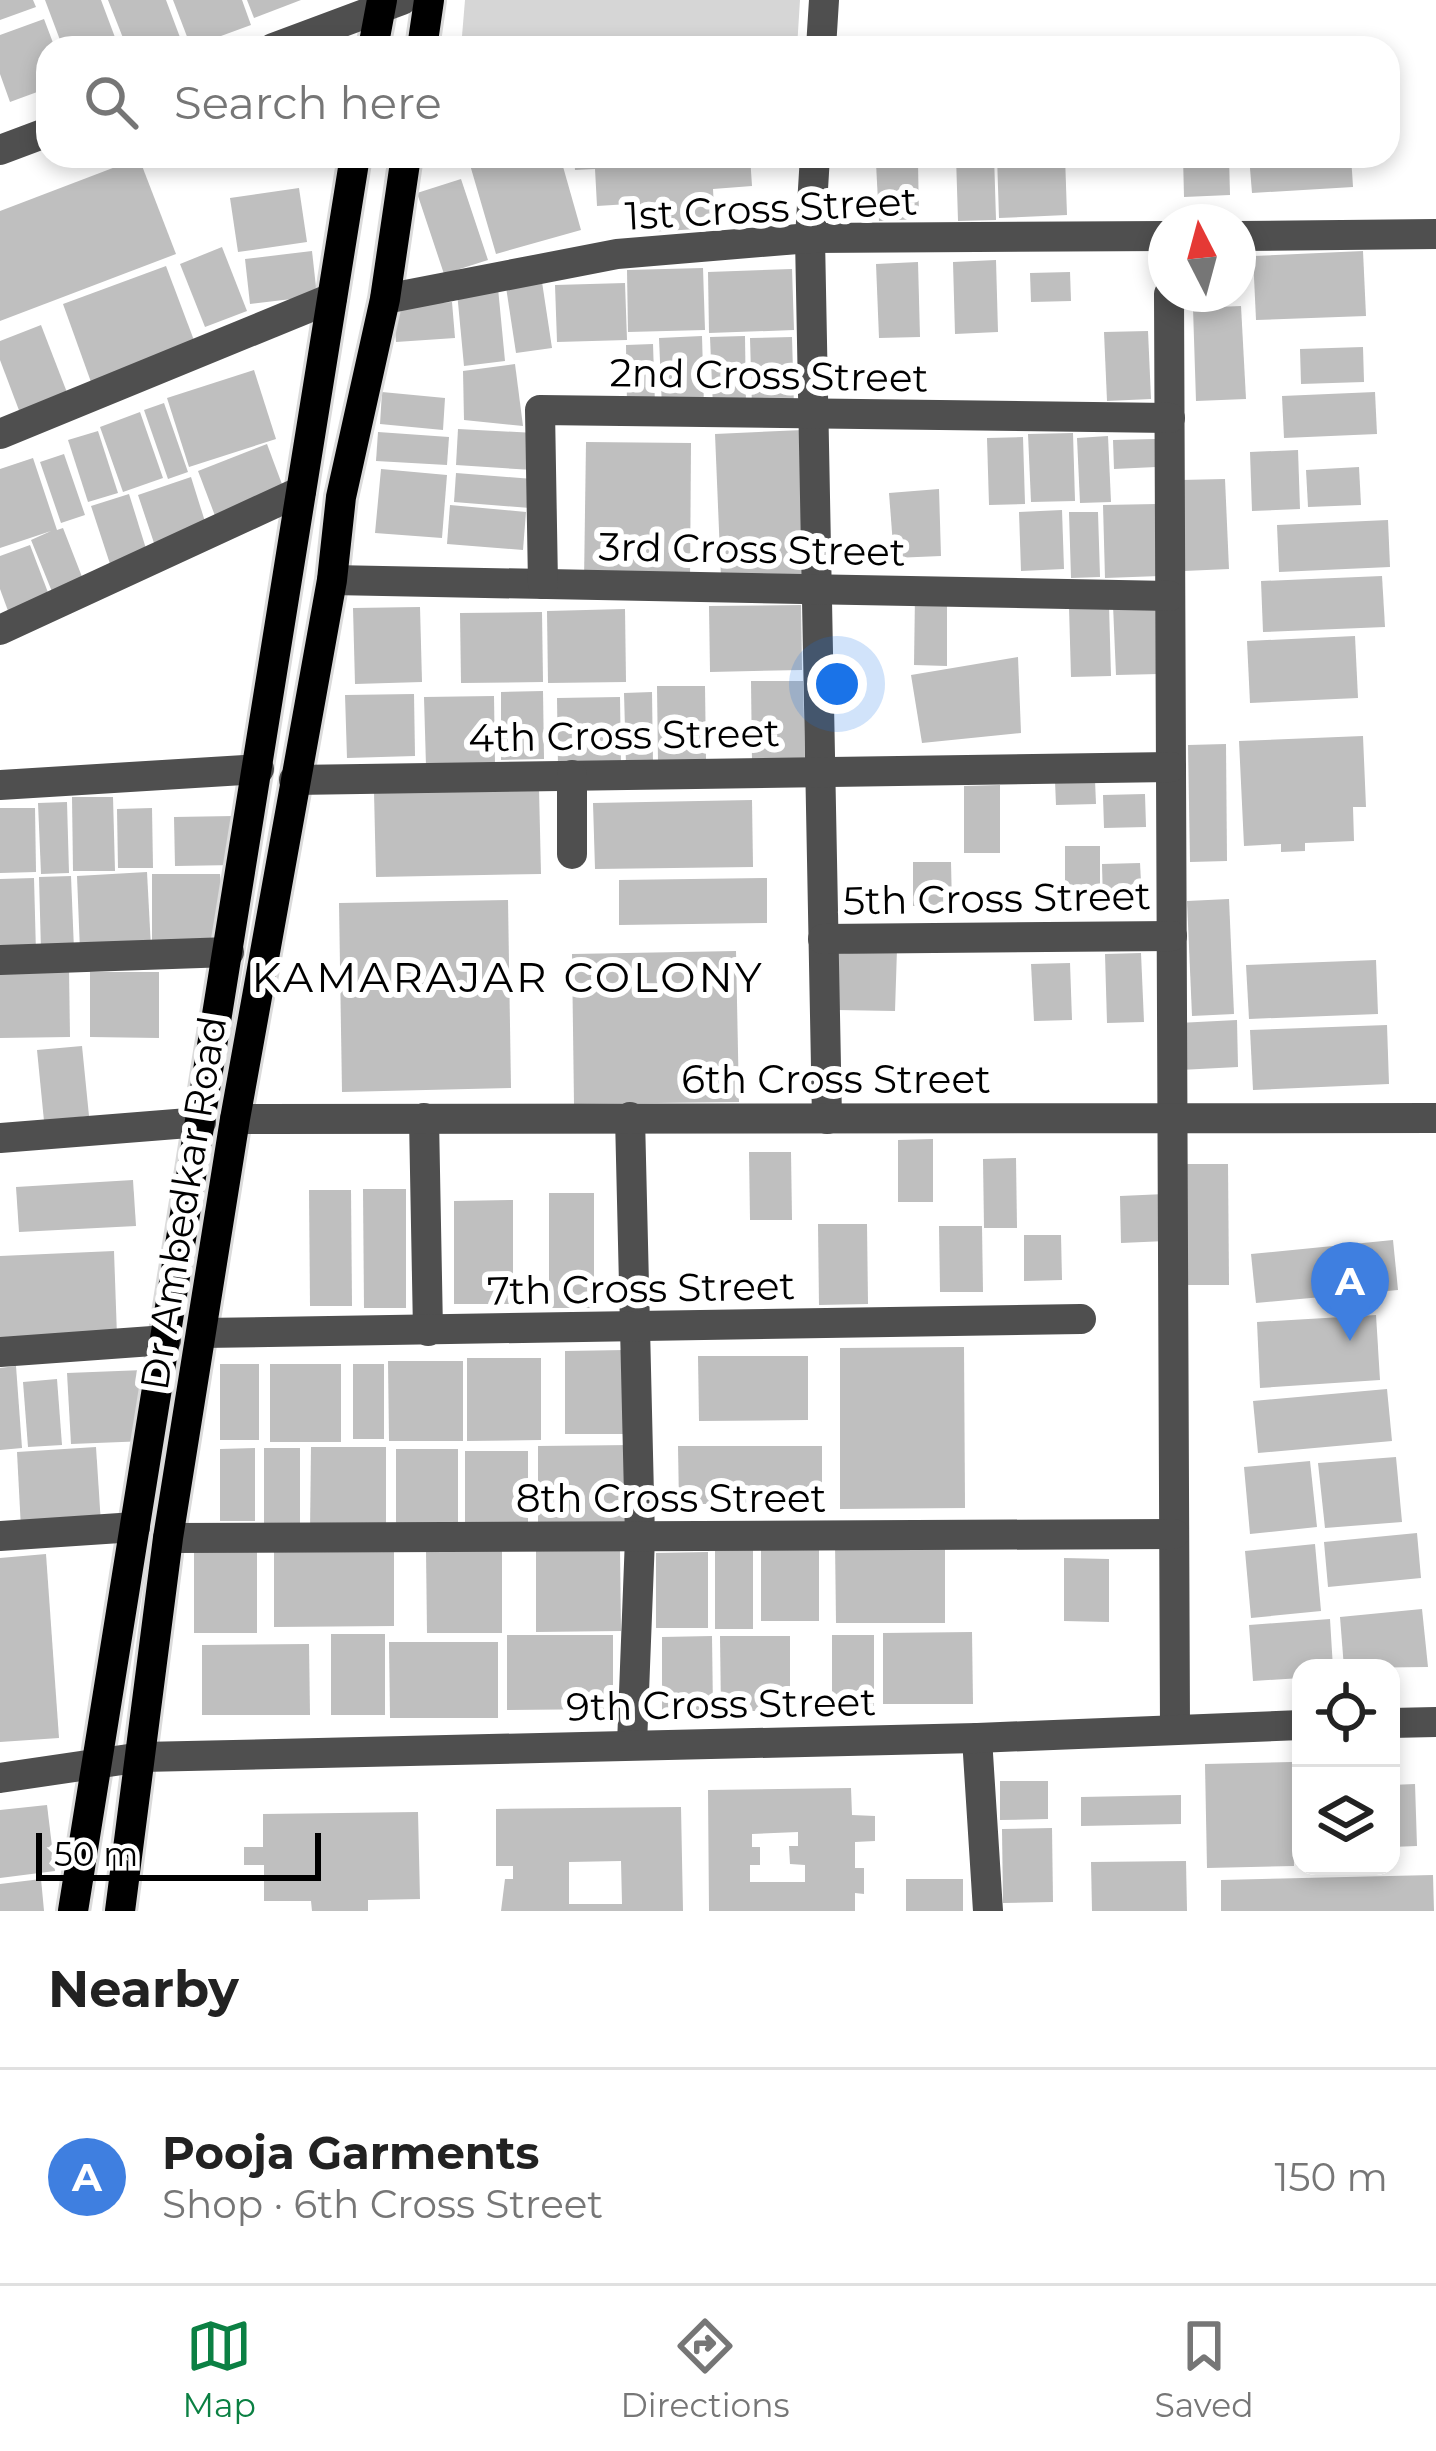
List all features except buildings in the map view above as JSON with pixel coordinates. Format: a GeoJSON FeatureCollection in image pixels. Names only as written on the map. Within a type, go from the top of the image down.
{"type":"FeatureCollection","features":[{"type":"Feature","properties":{"kind":"main road"},"geometry":{"type":"LineString","coordinates":[[424,36],[429,0]]}},
{"type":"Feature","properties":{"kind":"main road"},"geometry":{"type":"LineString","coordinates":[[377,36],[388,3]]}},
{"type":"Feature","properties":{"kind":"main road","name":"Dr Ambedkar Road"},"geometry":{"type":"LineString","coordinates":[[73,1911],[353,168]]}},
{"type":"Feature","properties":{"kind":"main road","name":"Dr Ambedkar Road"},"geometry":{"type":"LineString","coordinates":[[120,1911],[168,1538],[235,1119],[332,580],[341,496],[385,299],[404,168]]}},
{"type":"Feature","properties":{"kind":"street"},"geometry":{"type":"LineString","coordinates":[[822,36],[824,0]]}},
{"type":"Feature","properties":{"kind":"street"},"geometry":{"type":"LineString","coordinates":[[304,36],[388,3]]}},
{"type":"Feature","properties":{"kind":"street"},"geometry":{"type":"LineString","coordinates":[[0,150],[36,136]]}},
{"type":"Feature","properties":{"kind":"street"},"geometry":{"type":"LineString","coordinates":[[814,168],[811,238],[827,1119]]}},
{"type":"Feature","properties":{"kind":"street"},"geometry":{"type":"LineString","coordinates":[[1256,236],[1436,235]]}},
{"type":"Feature","properties":{"kind":"street","name":"1st Cross Street"},"geometry":{"type":"LineString","coordinates":[[385,299],[617,254],[811,238],[1148,236]]}},
{"type":"Feature","properties":{"kind":"street"},"geometry":{"type":"LineString","coordinates":[[0,434],[332,298]]}},
{"type":"Feature","properties":{"kind":"street"},"geometry":{"type":"LineString","coordinates":[[1169,312],[1175,1729]]}},
{"type":"Feature","properties":{"kind":"street","name":"2nd Cross Street"},"geometry":{"type":"LineString","coordinates":[[543,584],[540,410],[1170,418]]}},
{"type":"Feature","properties":{"kind":"street"},"geometry":{"type":"LineString","coordinates":[[0,630],[301,491]]}},
{"type":"Feature","properties":{"kind":"street","name":"3rd Cross Street"},"geometry":{"type":"LineString","coordinates":[[332,580],[1170,596]]}},
{"type":"Feature","properties":{"kind":"street","name":"4th Cross Street"},"geometry":{"type":"LineString","coordinates":[[294,780],[1171,766]]}},
{"type":"Feature","properties":{"kind":"street"},"geometry":{"type":"LineString","coordinates":[[0,785],[259,769]]}},
{"type":"Feature","properties":{"kind":"street"},"geometry":{"type":"LineString","coordinates":[[572,775],[572,854]]}},
{"type":"Feature","properties":{"kind":"street","name":"5th Cross Street"},"geometry":{"type":"LineString","coordinates":[[824,939],[1172,935]]}},
{"type":"Feature","properties":{"kind":"street"},"geometry":{"type":"LineString","coordinates":[[0,960],[229,952]]}},
{"type":"Feature","properties":{"kind":"street"},"geometry":{"type":"LineString","coordinates":[[424,1118],[428,1330]]}},
{"type":"Feature","properties":{"kind":"street"},"geometry":{"type":"LineString","coordinates":[[630,1118],[640,1538],[632,1744]]}},
{"type":"Feature","properties":{"kind":"street","name":"6th Cross Street"},"geometry":{"type":"LineString","coordinates":[[235,1119],[1436,1118]]}},
{"type":"Feature","properties":{"kind":"street"},"geometry":{"type":"LineString","coordinates":[[0,1138],[201,1122]]}},
{"type":"Feature","properties":{"kind":"street","name":"7th Cross Street"},"geometry":{"type":"LineString","coordinates":[[202,1334],[1081,1319]]}},
{"type":"Feature","properties":{"kind":"street"},"geometry":{"type":"LineString","coordinates":[[0,1352],[166,1340]]}},
{"type":"Feature","properties":{"kind":"street"},"geometry":{"type":"LineString","coordinates":[[0,1536],[135,1527]]}},
{"type":"Feature","properties":{"kind":"street","name":"8th Cross Street"},"geometry":{"type":"LineString","coordinates":[[168,1538],[1174,1534]]}},
{"type":"Feature","properties":{"kind":"street"},"geometry":{"type":"LineString","coordinates":[[1400,1723],[1436,1722]]}},
{"type":"Feature","properties":{"kind":"street","name":"9th Cross Street"},"geometry":{"type":"LineString","coordinates":[[0,1778],[142,1757],[977,1738],[1292,1725]]}},
{"type":"Feature","properties":{"kind":"street"},"geometry":{"type":"LineString","coordinates":[[977,1738],[988,1911]]}},
{"type":"Feature","properties":{"kind":"shaded area"},"geometry":{"type":"Polygon","coordinates":[[[465,0],[800,0],[798,36],[462,36],[465,0]]]}},
{"type":"Feature","properties":{"kind":"place","name":"Pooja Garments"},"geometry":{"type":"Point","coordinates":[1350,1341]}},
{"type":"Feature","properties":{"kind":"district","name":"KAMARAJAR COLONY"},"geometry":{"type":"Point","coordinates":[508,977]}}]}
